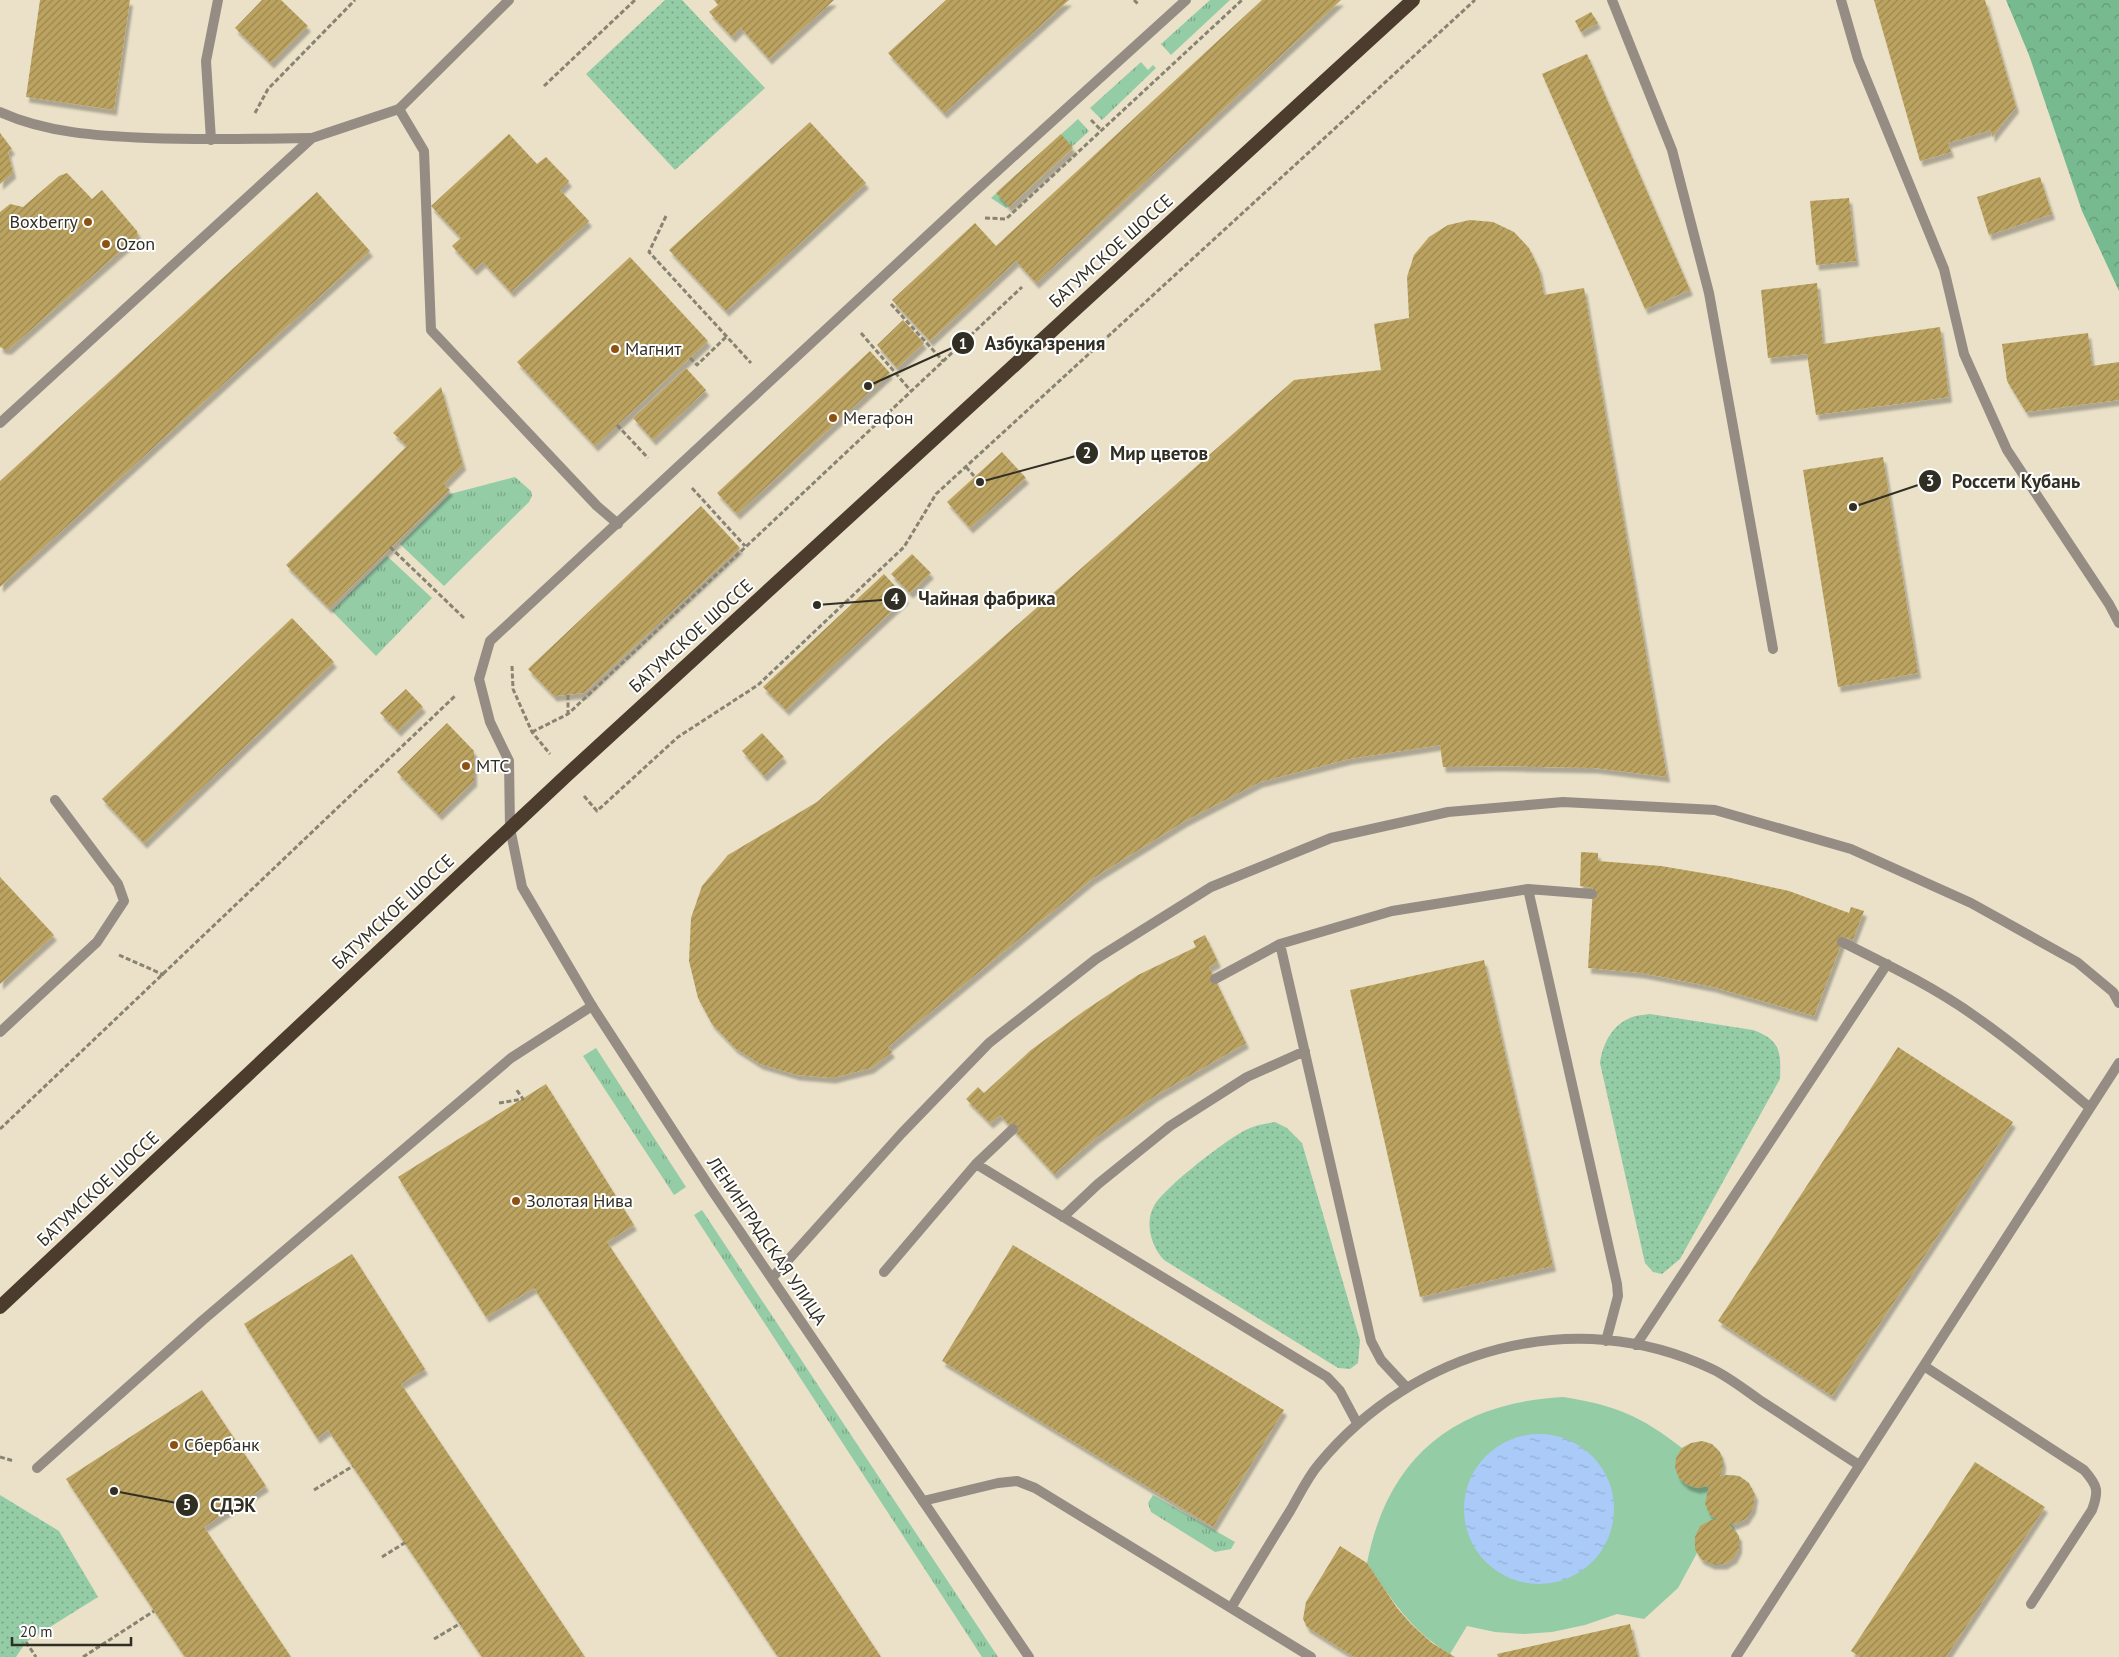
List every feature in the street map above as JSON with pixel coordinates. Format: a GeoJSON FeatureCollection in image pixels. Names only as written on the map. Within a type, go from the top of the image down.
{"type":"FeatureCollection","features":[{"type":"Feature","properties":{"kind":"highway","name":"БАТУМСКОЕ ШОССЕ"},"geometry":{"type":"LineString","coordinates":[[0,1307],[567,775],[1413,0]]}},
{"type":"Feature","properties":{"kind":"street"},"geometry":{"type":"LineString","coordinates":[[211,140],[206,61],[218,0]]}},
{"type":"Feature","properties":{"kind":"street"},"geometry":{"type":"LineString","coordinates":[[0,112],[46,126],[93,136],[211,140],[312,138],[399,109],[509,0]]}},
{"type":"Feature","properties":{"kind":"street","name":"ЛЕНИНГРАДСКАЯ УЛИЦА"},"geometry":{"type":"LineString","coordinates":[[1029,1657],[772,1278],[592,1006],[522,887],[510,828],[509,760],[490,722],[479,679],[490,642],[971,195],[1186,0]]}},
{"type":"Feature","properties":{"kind":"street"},"geometry":{"type":"LineString","coordinates":[[1612,0],[1672,150],[1709,293],[1772,649]]}},
{"type":"Feature","properties":{"kind":"street"},"geometry":{"type":"LineString","coordinates":[[1841,0],[1858,59],[1944,269],[1964,354],[2007,450],[2109,604],[2119,623]]}},
{"type":"Feature","properties":{"kind":"street"},"geometry":{"type":"LineString","coordinates":[[399,109],[424,151],[431,330],[597,506],[618,524]]}},
{"type":"Feature","properties":{"kind":"street"},"geometry":{"type":"LineString","coordinates":[[0,423],[312,138]]}},
{"type":"Feature","properties":{"kind":"street"},"geometry":{"type":"LineString","coordinates":[[0,1032],[97,942],[124,902],[118,884],[55,800]]}},
{"type":"Feature","properties":{"kind":"street"},"geometry":{"type":"LineString","coordinates":[[772,1278],[901,1134],[989,1043],[1096,959],[1211,887],[1330,838],[1448,812],[1564,802],[1715,810],[1851,849],[1972,903],[2077,962],[2113,992],[2119,1003]]}},
{"type":"Feature","properties":{"kind":"street"},"geometry":{"type":"LineString","coordinates":[[1215,979],[1280,944],[1392,911],[1528,889],[1592,894]]}},
{"type":"Feature","properties":{"kind":"street"},"geometry":{"type":"LineString","coordinates":[[1528,889],[1617,1284],[1618,1296],[1606,1341]]}},
{"type":"Feature","properties":{"kind":"street"},"geometry":{"type":"LineString","coordinates":[[1842,942],[1887,964],[1974,1016],[2034,1060],[2090,1108]]}},
{"type":"Feature","properties":{"kind":"street"},"geometry":{"type":"LineString","coordinates":[[1280,944],[1370,1341],[1380,1360],[1406,1387]]}},
{"type":"Feature","properties":{"kind":"street"},"geometry":{"type":"LineString","coordinates":[[1636,1345],[1887,964]]}},
{"type":"Feature","properties":{"kind":"street"},"geometry":{"type":"LineString","coordinates":[[36,1468],[203,1320],[511,1058],[592,1006]]}},
{"type":"Feature","properties":{"kind":"street"},"geometry":{"type":"LineString","coordinates":[[1063,1216],[1098,1184],[1170,1126],[1247,1077],[1305,1051]]}},
{"type":"Feature","properties":{"kind":"street"},"geometry":{"type":"LineString","coordinates":[[1736,1657],[2119,1063]]}},
{"type":"Feature","properties":{"kind":"street"},"geometry":{"type":"LineString","coordinates":[[884,1272],[976,1164],[1013,1129]]}},
{"type":"Feature","properties":{"kind":"street"},"geometry":{"type":"LineString","coordinates":[[976,1164],[1327,1377],[1340,1391],[1357,1423]]}},
{"type":"Feature","properties":{"kind":"street"},"geometry":{"type":"LineString","coordinates":[[1230,1608],[1317,1466],[1357,1423],[1406,1387],[1432,1372],[1466,1358],[1502,1347],[1545,1341],[1588,1339],[1636,1345],[1673,1354],[1713,1369],[1859,1466]]}},
{"type":"Feature","properties":{"kind":"street"},"geometry":{"type":"LineString","coordinates":[[1924,1366],[2084,1470],[2094,1481],[2098,1495],[2092,1510],[2031,1604]]}},
{"type":"Feature","properties":{"kind":"street"},"geometry":{"type":"LineString","coordinates":[[923,1501],[998,1483],[1017,1481],[1034,1488],[1312,1657]]}},
{"type":"Feature","properties":{"kind":"path"},"geometry":{"type":"LineString","coordinates":[[240,140],[268,89],[355,0]]}},
{"type":"Feature","properties":{"kind":"path"},"geometry":{"type":"LineString","coordinates":[[544,86],[635,0]]}},
{"type":"Feature","properties":{"kind":"path"},"geometry":{"type":"LineString","coordinates":[[1134,0],[1139,5]]}},
{"type":"Feature","properties":{"kind":"path"},"geometry":{"type":"LineString","coordinates":[[982,218],[1006,219],[1242,0]]}},
{"type":"Feature","properties":{"kind":"path"},"geometry":{"type":"LineString","coordinates":[[512,663],[512,690],[532,732],[597,811],[678,737],[765,679],[904,547],[936,494],[1475,0]]}},
{"type":"Feature","properties":{"kind":"path"},"geometry":{"type":"LineString","coordinates":[[666,216],[649,252],[751,363]]}},
{"type":"Feature","properties":{"kind":"path"},"geometry":{"type":"LineString","coordinates":[[532,732],[568,714],[711,576],[1022,287]]}},
{"type":"Feature","properties":{"kind":"path"},"geometry":{"type":"LineString","coordinates":[[888,300],[943,361]]}},
{"type":"Feature","properties":{"kind":"path"},"geometry":{"type":"LineString","coordinates":[[853,339],[866,326]]}},
{"type":"Feature","properties":{"kind":"path"},"geometry":{"type":"LineString","coordinates":[[860,332],[911,391]]}},
{"type":"Feature","properties":{"kind":"path"},"geometry":{"type":"LineString","coordinates":[[690,358],[697,365],[727,336]]}},
{"type":"Feature","properties":{"kind":"path"},"geometry":{"type":"LineString","coordinates":[[617,425],[648,458]]}},
{"type":"Feature","properties":{"kind":"path"},"geometry":{"type":"LineString","coordinates":[[966,467],[974,476]]}},
{"type":"Feature","properties":{"kind":"path"},"geometry":{"type":"LineString","coordinates":[[685,494],[699,481]]}},
{"type":"Feature","properties":{"kind":"path"},"geometry":{"type":"LineString","coordinates":[[692,488],[745,546]]}},
{"type":"Feature","properties":{"kind":"path"},"geometry":{"type":"LineString","coordinates":[[390,547],[465,619]]}},
{"type":"Feature","properties":{"kind":"path"},"geometry":{"type":"LineString","coordinates":[[568,695],[568,714]]}},
{"type":"Feature","properties":{"kind":"path"},"geometry":{"type":"LineString","coordinates":[[0,1129],[455,696]]}},
{"type":"Feature","properties":{"kind":"path"},"geometry":{"type":"LineString","coordinates":[[97,942],[124,958],[164,975]]}},
{"type":"Feature","properties":{"kind":"path"},"geometry":{"type":"LineString","coordinates":[[497,1103],[523,1099],[515,1088]]}},
{"type":"Feature","properties":{"kind":"path"},"geometry":{"type":"LineString","coordinates":[[314,1490],[353,1466]]}},
{"type":"Feature","properties":{"kind":"path"},"geometry":{"type":"LineString","coordinates":[[382,1558],[406,1542]]}},
{"type":"Feature","properties":{"kind":"path"},"geometry":{"type":"LineString","coordinates":[[83,1657],[154,1611]]}},
{"type":"Feature","properties":{"kind":"path"},"geometry":{"type":"LineString","coordinates":[[434,1639],[461,1623]]}},
{"type":"Feature","properties":{"kind":"path"},"geometry":{"type":"LineString","coordinates":[[26,1642],[36,1657]]}},
{"type":"Feature","properties":{"kind":"green space"},"geometry":{"type":"Polygon","coordinates":[[[665,0],[682,0],[765,88],[675,170],[586,74],[665,0]]]}},
{"type":"Feature","properties":{"kind":"green space"},"geometry":{"type":"Polygon","coordinates":[[[1210,0],[1230,0],[1171,55],[1161,44],[1210,0]]]}},
{"type":"Feature","properties":{"kind":"green space"},"geometry":{"type":"Polygon","coordinates":[[[2006,0],[2119,0],[2119,291],[2082,211],[2029,55],[2006,0]]]}},
{"type":"Feature","properties":{"kind":"green space"},"geometry":{"type":"Polygon","coordinates":[[[1141,62],[1148,70],[1153,65],[1156,68],[1102,120],[1090,108],[1141,62]]]}},
{"type":"Feature","properties":{"kind":"green space"},"geometry":{"type":"Polygon","coordinates":[[[1078,119],[1089,131],[1006,208],[991,198],[1078,119]]]}},
{"type":"Feature","properties":{"kind":"green space"},"geometry":{"type":"Polygon","coordinates":[[[515,477],[531,491],[532,496],[529,502],[444,586],[400,544],[450,494],[515,477]]]}},
{"type":"Feature","properties":{"kind":"green space"},"geometry":{"type":"Polygon","coordinates":[[[387,556],[432,598],[376,656],[332,611],[387,556]]]}},
{"type":"Feature","properties":{"kind":"green space"},"geometry":{"type":"Polygon","coordinates":[[[1650,1014],[1753,1030],[1769,1038],[1774,1043],[1780,1061],[1780,1079],[1680,1259],[1662,1274],[1653,1272],[1645,1263],[1600,1063],[1603,1049],[1609,1036],[1618,1025],[1632,1017],[1650,1014]]]}},
{"type":"Feature","properties":{"kind":"green space"},"geometry":{"type":"Polygon","coordinates":[[[596,1048],[686,1187],[674,1195],[583,1056],[596,1048]]]}},
{"type":"Feature","properties":{"kind":"green space"},"geometry":{"type":"Polygon","coordinates":[[[1275,1122],[1287,1128],[1302,1143],[1360,1340],[1358,1363],[1350,1369],[1338,1368],[1164,1260],[1153,1242],[1150,1228],[1151,1213],[1154,1206],[1169,1188],[1208,1156],[1242,1132],[1275,1122]]]}},
{"type":"Feature","properties":{"kind":"green space"},"geometry":{"type":"Polygon","coordinates":[[[702,1210],[998,1657],[982,1657],[694,1215],[702,1210]]]}},
{"type":"Feature","properties":{"kind":"green space"},"geometry":{"type":"Polygon","coordinates":[[[1563,1397],[1598,1404],[1627,1414],[1653,1428],[1682,1448],[1700,1443],[1708,1444],[1715,1448],[1723,1460],[1723,1468],[1719,1477],[1732,1475],[1743,1478],[1750,1485],[1754,1494],[1754,1504],[1750,1513],[1743,1520],[1731,1524],[1738,1534],[1739,1544],[1737,1552],[1724,1563],[1715,1564],[1706,1561],[1697,1553],[1678,1588],[1644,1619],[1617,1614],[1585,1625],[1552,1632],[1523,1634],[1495,1632],[1467,1626],[1450,1654],[1436,1645],[1413,1625],[1394,1602],[1367,1563],[1377,1525],[1391,1493],[1410,1465],[1432,1442],[1459,1424],[1490,1410],[1524,1401],[1563,1397]]]}},
{"type":"Feature","properties":{"kind":"green space"},"geometry":{"type":"Polygon","coordinates":[[[0,1495],[59,1531],[98,1597],[26,1642],[16,1657],[0,1657],[0,1495]]]}},
{"type":"Feature","properties":{"kind":"green space"},"geometry":{"type":"Polygon","coordinates":[[[1153,1495],[1235,1542],[1231,1549],[1215,1552],[1151,1512],[1148,1503],[1153,1495]]]}},
{"type":"Feature","properties":{"kind":"water"},"geometry":{"type":"Polygon","coordinates":[[[1539,1434],[1554,1435],[1568,1439],[1581,1446],[1592,1456],[1602,1467],[1609,1480],[1613,1494],[1613,1524],[1609,1538],[1602,1551],[1592,1562],[1581,1572],[1568,1579],[1554,1583],[1539,1584],[1524,1583],[1510,1579],[1497,1572],[1486,1562],[1476,1551],[1469,1538],[1465,1524],[1464,1509],[1465,1494],[1469,1480],[1476,1467],[1486,1456],[1497,1446],[1510,1439],[1524,1435],[1539,1434]]]}},
{"type":"Feature","properties":{"kind":"building"},"geometry":{"type":"Polygon","coordinates":[[[40,0],[130,0],[114,110],[26,97],[40,0]]]}},
{"type":"Feature","properties":{"kind":"building"},"geometry":{"type":"Polygon","coordinates":[[[262,0],[281,0],[308,26],[271,63],[235,28],[262,0]]]}},
{"type":"Feature","properties":{"kind":"building"},"geometry":{"type":"Polygon","coordinates":[[[714,0],[834,0],[769,59],[741,28],[732,37],[709,12],[718,5],[714,0]]]}},
{"type":"Feature","properties":{"kind":"building"},"geometry":{"type":"Polygon","coordinates":[[[946,0],[1069,0],[944,113],[888,53],[946,0]]]}},
{"type":"Feature","properties":{"kind":"building"},"geometry":{"type":"Polygon","coordinates":[[[1262,0],[1341,0],[1036,283],[1016,261],[930,341],[892,300],[975,223],[996,246],[1262,0]]]}},
{"type":"Feature","properties":{"kind":"building"},"geometry":{"type":"Polygon","coordinates":[[[1874,0],[1985,0],[2016,107],[1992,137],[1991,130],[1948,143],[1951,152],[1920,161],[1874,0]]]}},
{"type":"Feature","properties":{"kind":"building"},"geometry":{"type":"Polygon","coordinates":[[[1591,12],[1598,23],[1581,32],[1575,21],[1591,12]]]}},
{"type":"Feature","properties":{"kind":"building"},"geometry":{"type":"Polygon","coordinates":[[[1587,54],[1690,290],[1645,309],[1542,74],[1587,54]]]}},
{"type":"Feature","properties":{"kind":"building"},"geometry":{"type":"Polygon","coordinates":[[[810,122],[866,183],[726,311],[669,250],[810,122]]]}},
{"type":"Feature","properties":{"kind":"building"},"geometry":{"type":"Polygon","coordinates":[[[0,133],[12,149],[8,152],[13,173],[0,184],[0,133]]]}},
{"type":"Feature","properties":{"kind":"building"},"geometry":{"type":"Polygon","coordinates":[[[509,134],[537,164],[546,157],[569,181],[560,190],[589,221],[511,292],[483,262],[474,270],[452,246],[461,238],[431,206],[509,134]]]}},
{"type":"Feature","properties":{"kind":"building"},"geometry":{"type":"Polygon","coordinates":[[[1061,134],[1073,148],[1009,207],[996,193],[1061,134]]]}},
{"type":"Feature","properties":{"kind":"building"},"geometry":{"type":"Polygon","coordinates":[[[67,173],[92,199],[102,190],[137,231],[138,236],[9,349],[4,349],[0,347],[0,212],[10,204],[23,207],[59,176],[67,173]]]}},
{"type":"Feature","properties":{"kind":"building"},"geometry":{"type":"Polygon","coordinates":[[[2040,177],[2052,214],[1989,235],[1977,197],[2040,177]]]}},
{"type":"Feature","properties":{"kind":"building"},"geometry":{"type":"Polygon","coordinates":[[[317,192],[370,251],[0,587],[0,481],[317,192]]]}},
{"type":"Feature","properties":{"kind":"building"},"geometry":{"type":"Polygon","coordinates":[[[1849,198],[1856,261],[1816,265],[1810,201],[1849,198]]]}},
{"type":"Feature","properties":{"kind":"building"},"geometry":{"type":"Polygon","coordinates":[[[1470,220],[1493,222],[1514,232],[1529,248],[1539,269],[1544,295],[1584,288],[1667,777],[1595,768],[1443,767],[1440,745],[1349,759],[1260,782],[1185,821],[1092,879],[888,1047],[892,1052],[871,1068],[833,1078],[797,1075],[760,1064],[735,1048],[712,1024],[698,998],[689,961],[691,918],[702,886],[728,855],[817,802],[1294,380],[1381,370],[1374,324],[1409,318],[1407,277],[1414,255],[1429,237],[1448,225],[1470,220]]]}},
{"type":"Feature","properties":{"kind":"building","name":"Магнит"},"geometry":{"type":"Polygon","coordinates":[[[630,257],[708,341],[595,446],[517,362],[630,257]]]}},
{"type":"Feature","properties":{"kind":"building"},"geometry":{"type":"Polygon","coordinates":[[[1817,283],[1823,344],[1940,327],[1949,397],[1816,415],[1807,354],[1768,358],[1761,290],[1817,283]]]}},
{"type":"Feature","properties":{"kind":"building"},"geometry":{"type":"Polygon","coordinates":[[[903,320],[924,343],[897,368],[877,345],[903,320]]]}},
{"type":"Feature","properties":{"kind":"building"},"geometry":{"type":"Polygon","coordinates":[[[2088,333],[2092,366],[2119,362],[2119,400],[2026,412],[2007,381],[2002,344],[2088,333]]]}},
{"type":"Feature","properties":{"kind":"building"},"geometry":{"type":"Polygon","coordinates":[[[870,351],[890,373],[737,514],[717,493],[870,351]]]}},
{"type":"Feature","properties":{"kind":"building"},"geometry":{"type":"Polygon","coordinates":[[[686,368],[706,390],[653,440],[633,418],[686,368]]]}},
{"type":"Feature","properties":{"kind":"building"},"geometry":{"type":"Polygon","coordinates":[[[441,387],[463,465],[444,484],[450,490],[329,608],[286,565],[407,446],[393,433],[441,387]]]}},
{"type":"Feature","properties":{"kind":"building"},"geometry":{"type":"Polygon","coordinates":[[[1002,452],[1026,478],[970,528],[947,502],[1002,452]]]}},
{"type":"Feature","properties":{"kind":"building"},"geometry":{"type":"Polygon","coordinates":[[[1883,457],[1918,673],[1838,687],[1803,470],[1883,457]]]}},
{"type":"Feature","properties":{"kind":"building"},"geometry":{"type":"Polygon","coordinates":[[[701,506],[740,548],[584,693],[554,696],[528,669],[701,506]]]}},
{"type":"Feature","properties":{"kind":"building"},"geometry":{"type":"Polygon","coordinates":[[[912,554],[931,573],[910,593],[891,574],[912,554]]]}},
{"type":"Feature","properties":{"kind":"building"},"geometry":{"type":"Polygon","coordinates":[[[884,574],[906,598],[786,710],[763,687],[884,574]]]}},
{"type":"Feature","properties":{"kind":"building"},"geometry":{"type":"Polygon","coordinates":[[[292,618],[334,662],[144,843],[102,799],[292,618]]]}},
{"type":"Feature","properties":{"kind":"building"},"geometry":{"type":"Polygon","coordinates":[[[406,689],[423,707],[398,731],[380,713],[406,689]]]}},
{"type":"Feature","properties":{"kind":"building"},"geometry":{"type":"Polygon","coordinates":[[[447,723],[474,751],[474,781],[439,815],[397,772],[447,723]]]}},
{"type":"Feature","properties":{"kind":"building"},"geometry":{"type":"Polygon","coordinates":[[[762,733],[784,757],[764,776],[742,751],[762,733]]]}},
{"type":"Feature","properties":{"kind":"building"},"geometry":{"type":"Polygon","coordinates":[[[1581,852],[1598,853],[1598,861],[1661,866],[1726,877],[1789,891],[1849,913],[1851,907],[1864,911],[1853,940],[1844,937],[1814,1016],[1713,987],[1642,973],[1588,968],[1593,888],[1580,886],[1581,852]]]}},
{"type":"Feature","properties":{"kind":"building"},"geometry":{"type":"Polygon","coordinates":[[[0,877],[54,935],[0,984],[0,877]]]}},
{"type":"Feature","properties":{"kind":"building"},"geometry":{"type":"Polygon","coordinates":[[[1205,935],[1218,962],[1209,967],[1246,1043],[1155,1096],[1096,1138],[1054,1174],[1000,1115],[990,1123],[966,1099],[978,1087],[984,1093],[1031,1050],[1084,1011],[1138,975],[1196,947],[1193,941],[1205,935]]]}},
{"type":"Feature","properties":{"kind":"building"},"geometry":{"type":"Polygon","coordinates":[[[1484,960],[1553,1266],[1420,1297],[1350,990],[1484,960]]]}},
{"type":"Feature","properties":{"kind":"building"},"geometry":{"type":"Polygon","coordinates":[[[1898,1047],[2013,1122],[1832,1396],[1718,1321],[1898,1047]]]}},
{"type":"Feature","properties":{"kind":"building"},"geometry":{"type":"Polygon","coordinates":[[[546,1084],[634,1225],[607,1242],[881,1657],[778,1657],[534,1288],[486,1317],[398,1177],[546,1084]]]}},
{"type":"Feature","properties":{"kind":"building"},"geometry":{"type":"Polygon","coordinates":[[[1013,1245],[1284,1410],[1213,1527],[942,1361],[1013,1245]]]}},
{"type":"Feature","properties":{"kind":"building"},"geometry":{"type":"Polygon","coordinates":[[[352,1254],[425,1369],[401,1384],[585,1657],[482,1657],[328,1430],[317,1438],[244,1324],[352,1254]]]}},
{"type":"Feature","properties":{"kind":"building"},"geometry":{"type":"Polygon","coordinates":[[[202,1390],[266,1486],[204,1527],[291,1657],[185,1657],[66,1479],[202,1390]]]}},
{"type":"Feature","properties":{"kind":"building"},"geometry":{"type":"Polygon","coordinates":[[[1702,1441],[1712,1444],[1720,1452],[1723,1462],[1722,1472],[1719,1477],[1726,1475],[1739,1476],[1749,1483],[1755,1495],[1753,1508],[1746,1519],[1729,1524],[1739,1536],[1739,1548],[1734,1558],[1724,1564],[1712,1564],[1701,1559],[1695,1549],[1695,1537],[1700,1526],[1711,1520],[1717,1520],[1710,1515],[1705,1504],[1709,1486],[1697,1488],[1687,1485],[1679,1478],[1675,1468],[1676,1458],[1682,1448],[1691,1443],[1702,1441]]]}},
{"type":"Feature","properties":{"kind":"building"},"geometry":{"type":"Polygon","coordinates":[[[1975,1462],[2045,1507],[1946,1657],[1860,1657],[1851,1651],[1975,1462]]]}},
{"type":"Feature","properties":{"kind":"building"},"geometry":{"type":"Polygon","coordinates":[[[1340,1546],[1367,1563],[1397,1608],[1412,1625],[1432,1643],[1455,1657],[1354,1657],[1307,1627],[1303,1619],[1306,1602],[1340,1546]]]}},
{"type":"Feature","properties":{"kind":"building"},"geometry":{"type":"Polygon","coordinates":[[[1630,1624],[1638,1657],[1498,1657],[1497,1654],[1630,1624]]]}},
{"type":"Feature","properties":{"kind":"place","name":"Boxberry"},"geometry":{"type":"Point","coordinates":[88,222]}},
{"type":"Feature","properties":{"kind":"place","name":"Ozon"},"geometry":{"type":"Point","coordinates":[106,244]}},
{"type":"Feature","properties":{"kind":"place","name":"Магнит"},"geometry":{"type":"Point","coordinates":[615,349]}},
{"type":"Feature","properties":{"kind":"place","name":"Азбука зрения"},"geometry":{"type":"Point","coordinates":[868,386]}},
{"type":"Feature","properties":{"kind":"place","name":"Мегафон"},"geometry":{"type":"Point","coordinates":[833,418]}},
{"type":"Feature","properties":{"kind":"place","name":"Мир цветов"},"geometry":{"type":"Point","coordinates":[980,482]}},
{"type":"Feature","properties":{"kind":"place","name":"Россети Кубань"},"geometry":{"type":"Point","coordinates":[1853,507]}},
{"type":"Feature","properties":{"kind":"place","name":"Чайная фабрика"},"geometry":{"type":"Point","coordinates":[817,605]}},
{"type":"Feature","properties":{"kind":"place","name":"МТС"},"geometry":{"type":"Point","coordinates":[466,766]}},
{"type":"Feature","properties":{"kind":"place","name":"Золотая Нива"},"geometry":{"type":"Point","coordinates":[516,1201]}},
{"type":"Feature","properties":{"kind":"place","name":"Сбербанк"},"geometry":{"type":"Point","coordinates":[174,1445]}},
{"type":"Feature","properties":{"kind":"place","name":"СДЭК"},"geometry":{"type":"Point","coordinates":[114,1491]}}]}
